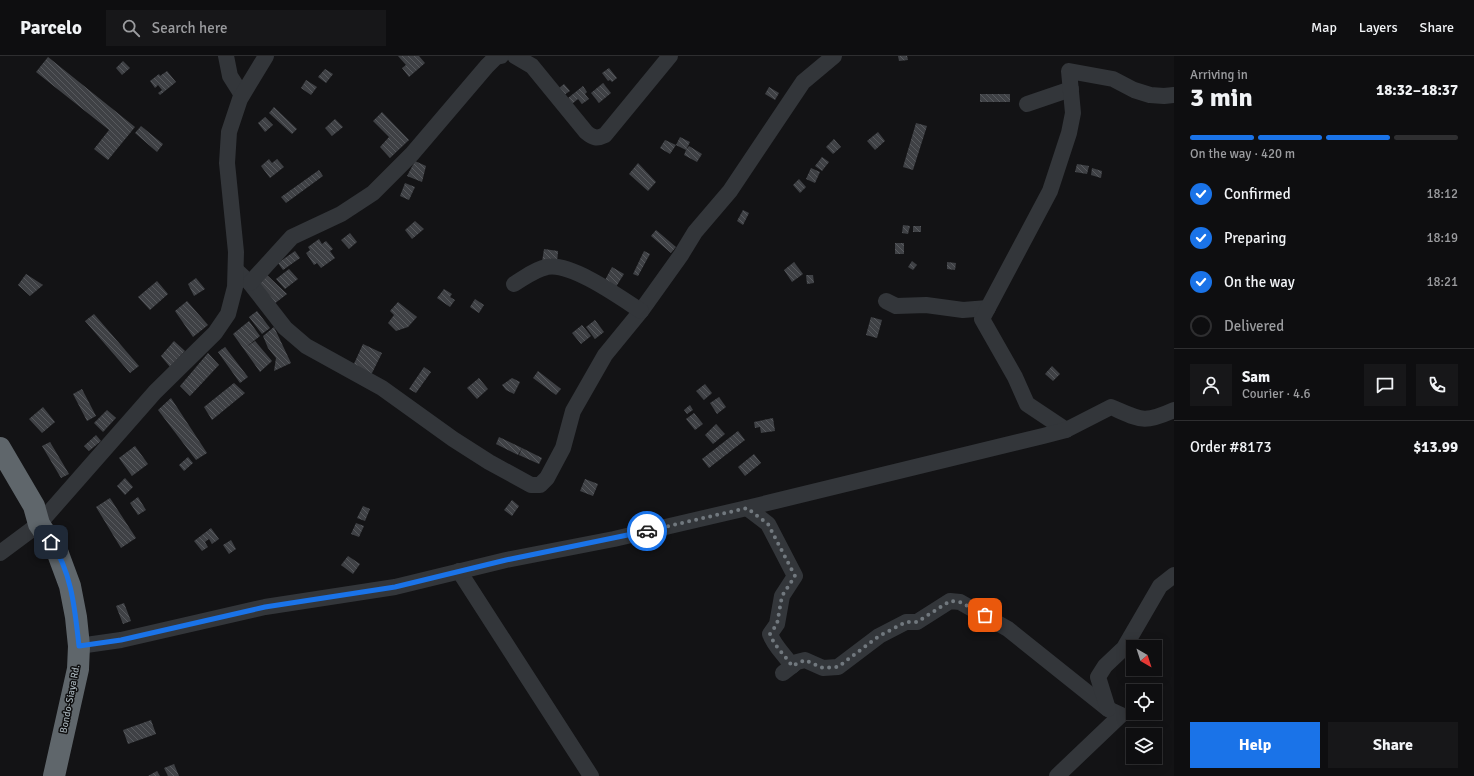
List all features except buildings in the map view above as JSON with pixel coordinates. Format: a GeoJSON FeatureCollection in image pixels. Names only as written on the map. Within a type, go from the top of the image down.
{"type":"FeatureCollection","features":[{"type":"Feature","properties":{"kind":"highway","name":"Bondo-Siaya Rd."},"geometry":{"type":"LineString","coordinates":[[0,448],[34,506],[39,524],[58,551],[66,573],[75,611],[79,646],[78,669],[54,776]]}},
{"type":"Feature","properties":{"kind":"street"},"geometry":{"type":"LineString","coordinates":[[226,56],[230,76],[242,95]]}},
{"type":"Feature","properties":{"kind":"street"},"geometry":{"type":"LineString","coordinates":[[0,553],[39,524],[155,392],[224,322],[232,305],[236,270],[227,145],[232,118],[242,95],[266,56]]}},
{"type":"Feature","properties":{"kind":"street"},"geometry":{"type":"LineString","coordinates":[[250,283],[292,237],[341,214],[372,193],[412,154],[487,66],[496,57],[501,56]]}},
{"type":"Feature","properties":{"kind":"street"},"geometry":{"type":"LineString","coordinates":[[515,56],[532,66],[586,132],[592,137],[597,138],[605,135],[670,56]]}},
{"type":"Feature","properties":{"kind":"street"},"geometry":{"type":"LineString","coordinates":[[236,270],[250,283],[285,328],[306,346],[382,388],[452,439],[531,486],[536,486],[547,478],[563,448],[573,411],[605,355],[641,311],[681,255],[695,232],[730,191],[798,90],[810,76],[834,56]]}},
{"type":"Feature","properties":{"kind":"street"},"geometry":{"type":"LineString","coordinates":[[1066,430],[1027,404],[1000,350],[982,319],[1050,191],[1069,133],[1073,113],[1069,71],[1113,79],[1134,90],[1150,95],[1174,95]]}},
{"type":"Feature","properties":{"kind":"street"},"geometry":{"type":"LineString","coordinates":[[1027,104],[1071,89]]}},
{"type":"Feature","properties":{"kind":"street"},"geometry":{"type":"LineString","coordinates":[[514,284],[534,272],[547,267],[556,266],[598,283],[641,311]]}},
{"type":"Feature","properties":{"kind":"street"},"geometry":{"type":"LineString","coordinates":[[886,301],[896,306],[926,305],[963,310],[988,308]]}},
{"type":"Feature","properties":{"kind":"street"},"geometry":{"type":"LineString","coordinates":[[79,646],[121,640],[265,607],[375,592],[747,508],[977,453],[1066,430],[1111,407],[1140,420],[1156,418],[1174,410]]}},
{"type":"Feature","properties":{"kind":"street"},"geometry":{"type":"LineString","coordinates":[[747,508],[768,524],[795,576],[782,596],[777,624],[770,634],[772,642],[784,654],[787,669],[805,660],[823,668],[838,667],[879,636],[906,622],[917,622],[950,601],[960,602],[1008,629],[1108,709],[1121,715],[1057,776]]}},
{"type":"Feature","properties":{"kind":"street"},"geometry":{"type":"LineString","coordinates":[[459,572],[591,776]]}},
{"type":"Feature","properties":{"kind":"street"},"geometry":{"type":"LineString","coordinates":[[1108,709],[1098,677],[1105,666],[1124,648],[1160,586],[1174,575]]}},
{"type":"Feature","properties":{"kind":"way so far"},"geometry":{"type":"LineString","coordinates":[[647,531],[747,508],[768,524],[795,576],[782,596],[777,624],[770,634],[772,642],[784,654],[792,666],[797,662],[805,660],[823,668],[838,667],[879,636],[906,622],[917,622],[950,601],[960,602],[985,615]]}},
{"type":"Feature","properties":{"kind":"route"},"geometry":{"type":"LineString","coordinates":[[51,542],[58,551],[70,586],[76,617],[79,646],[121,640],[265,607],[320,598],[368,593],[506,560],[647,531]]}}]}
